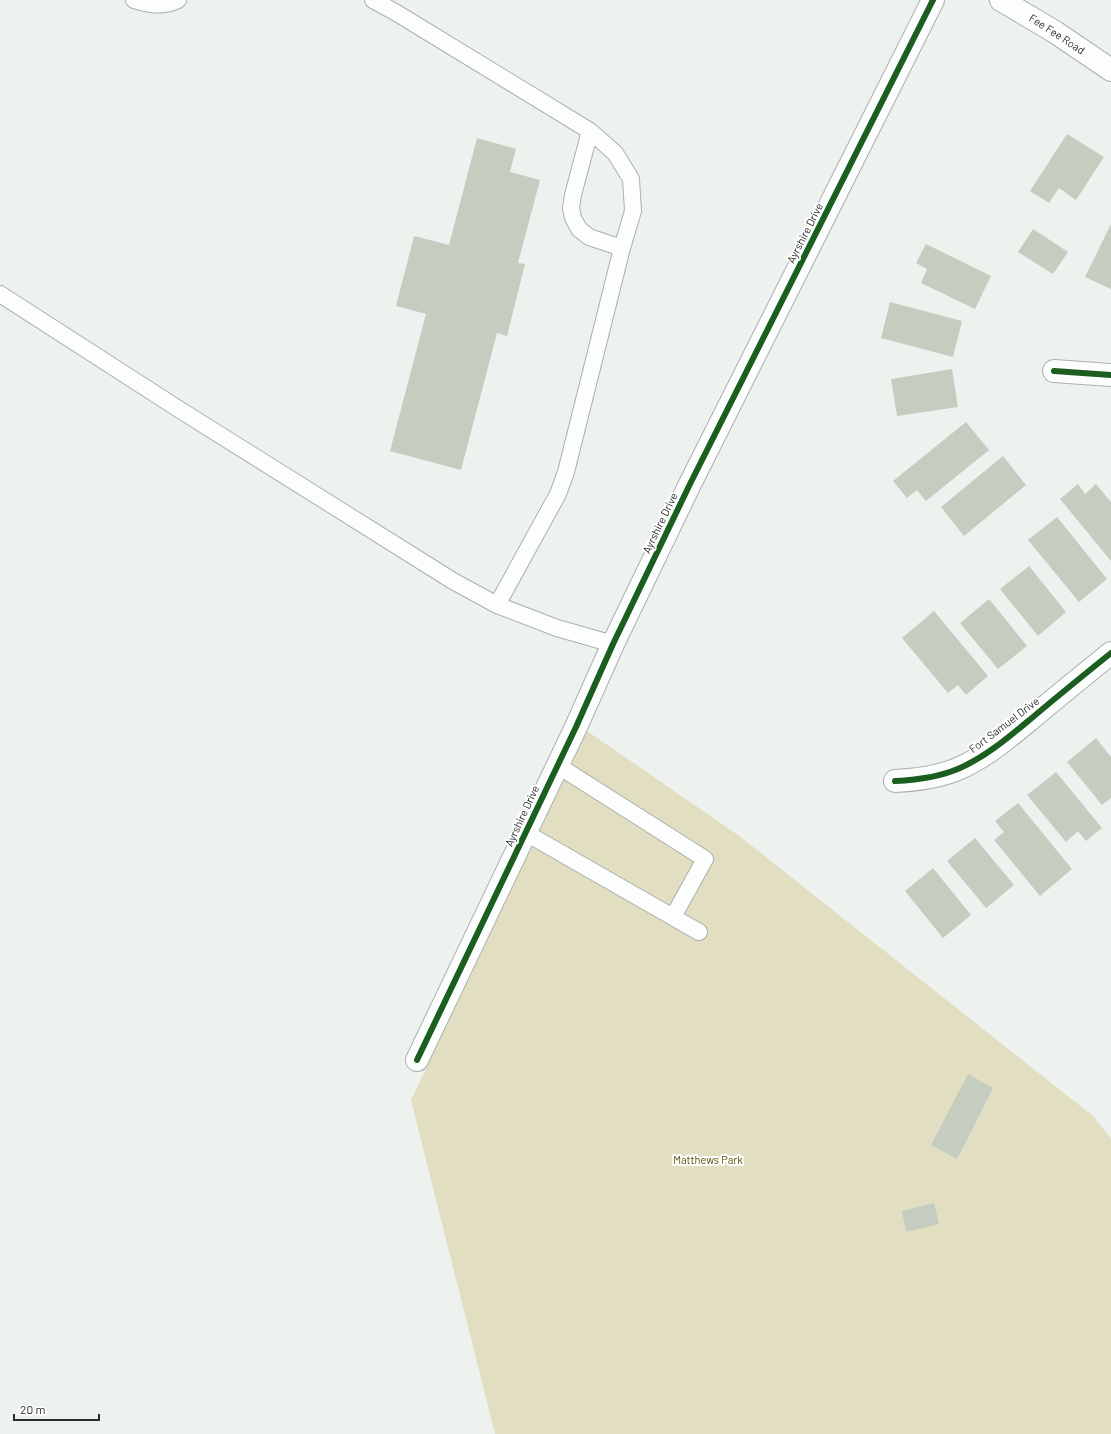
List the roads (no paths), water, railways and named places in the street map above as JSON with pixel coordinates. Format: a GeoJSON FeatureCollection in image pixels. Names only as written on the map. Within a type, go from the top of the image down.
{"type":"FeatureCollection","features":[{"type":"Feature","properties":{"kind":"street","name":"Ayrshire Drive"},"geometry":{"type":"LineString","coordinates":[[417,1060],[526,833],[613,644],[694,476],[933,0]]}},
{"type":"Feature","properties":{"kind":"street","name":"Fee Fee Road"},"geometry":{"type":"LineString","coordinates":[[1001,0],[1056,32],[1111,70]]}},
{"type":"Feature","properties":{"kind":"street"},"geometry":{"type":"LineString","coordinates":[[1054,371],[1111,375]]}},
{"type":"Feature","properties":{"kind":"street","name":"Fort Samuel Drive"},"geometry":{"type":"LineString","coordinates":[[895,781],[915,780],[935,776],[959,769],[981,758],[1111,652]]}},
{"type":"Feature","properties":{"kind":"lane"},"geometry":{"type":"LineString","coordinates":[[134,0],[147,4],[162,5],[178,0]]}},
{"type":"Feature","properties":{"kind":"lane"},"geometry":{"type":"LineString","coordinates":[[373,0],[590,131],[615,153],[631,179],[633,211],[622,248],[566,472],[558,494],[497,605]]}},
{"type":"Feature","properties":{"kind":"lane"},"geometry":{"type":"LineString","coordinates":[[590,131],[573,195],[571,208],[573,218],[579,229],[589,237],[622,248]]}},
{"type":"Feature","properties":{"kind":"lane"},"geometry":{"type":"LineString","coordinates":[[0,294],[177,408],[453,581],[497,605],[557,628],[613,644]]}},
{"type":"Feature","properties":{"kind":"lane"},"geometry":{"type":"LineString","coordinates":[[557,765],[705,859],[673,917]]}},
{"type":"Feature","properties":{"kind":"lane"},"geometry":{"type":"LineString","coordinates":[[526,833],[699,932]]}},
{"type":"Feature","properties":{"kind":"park label","name":"Matthews Park"},"geometry":{"type":"Point","coordinates":[708,1160]}}]}
